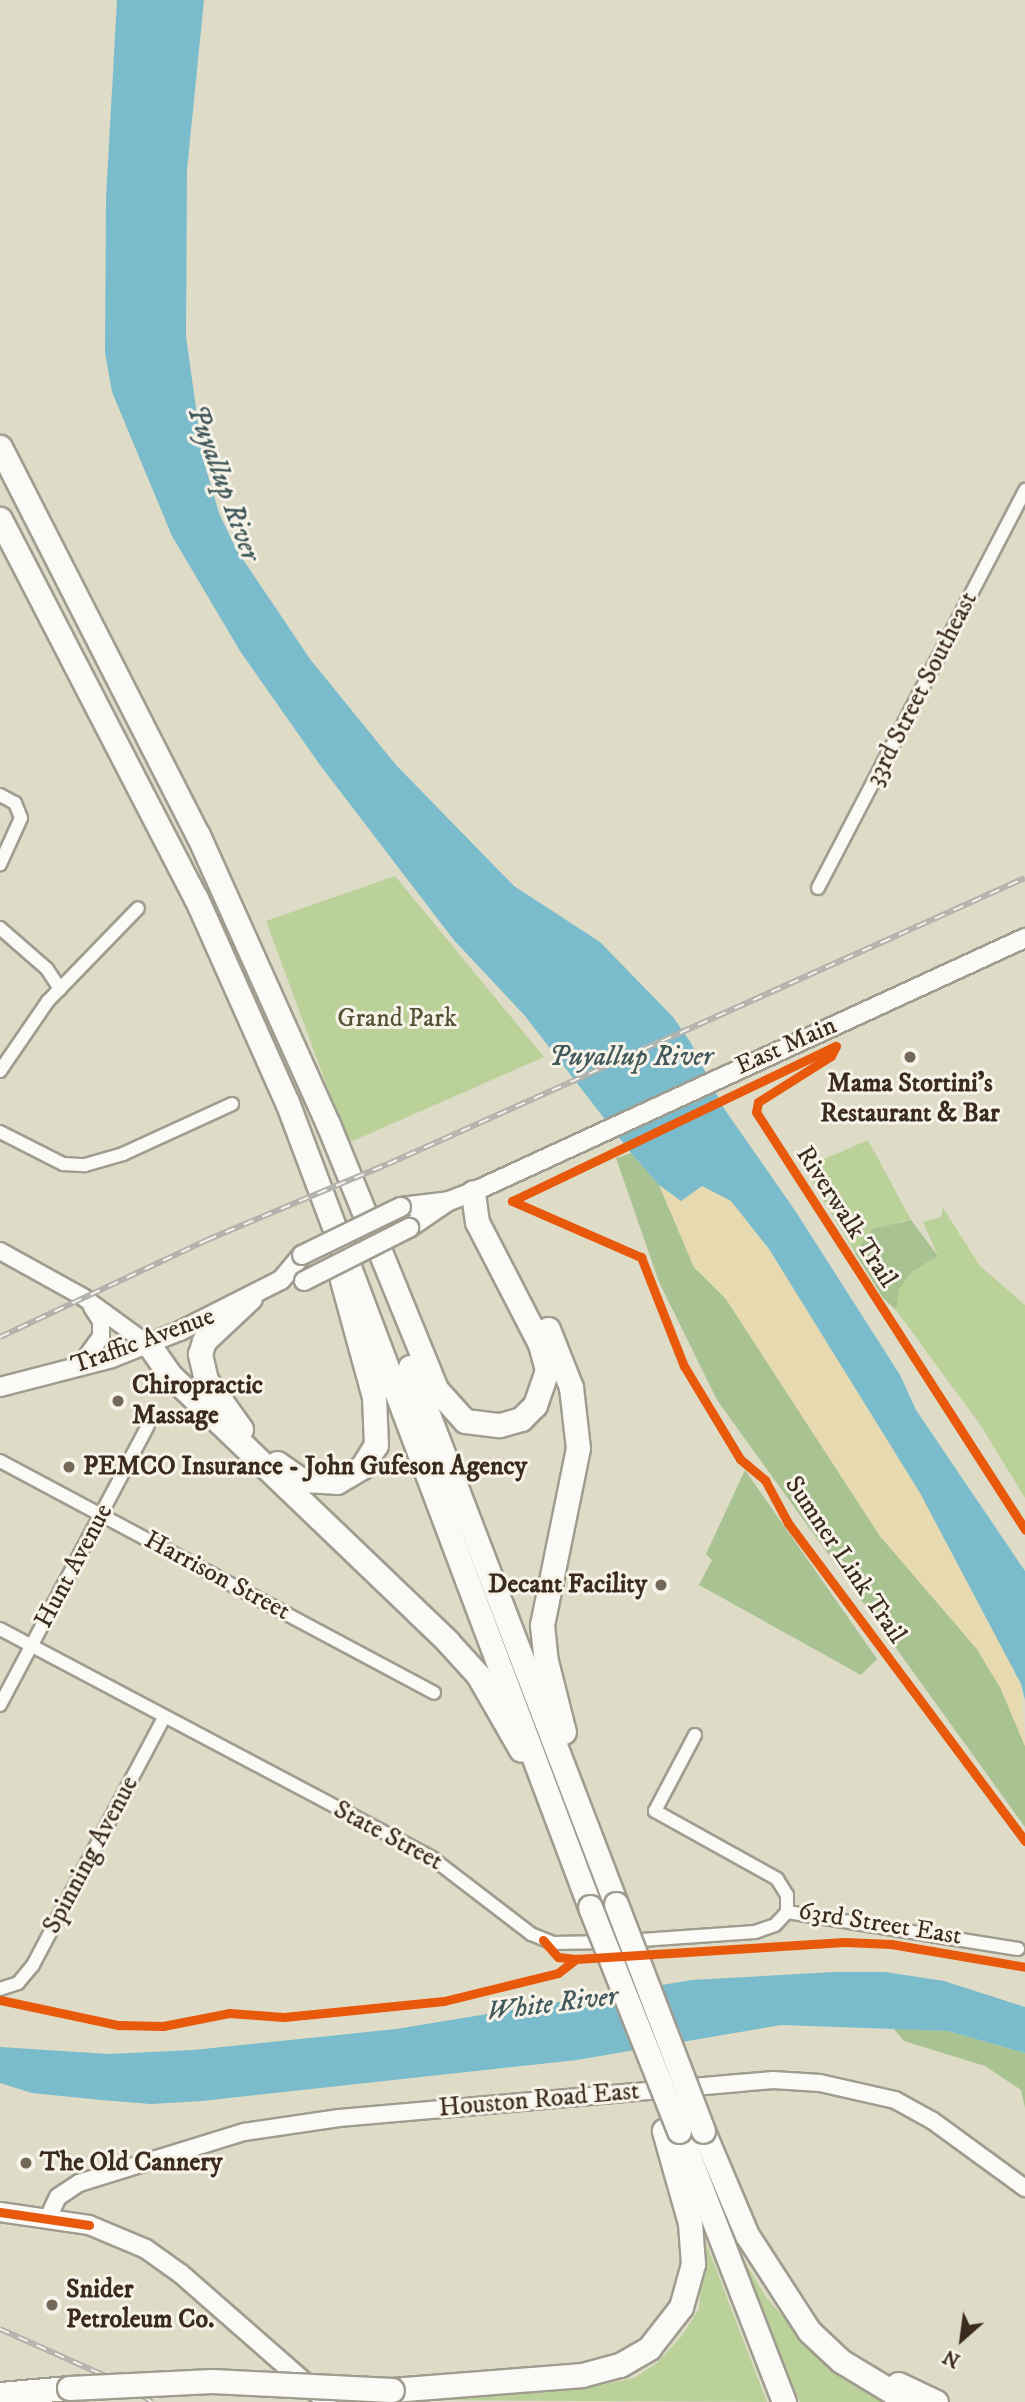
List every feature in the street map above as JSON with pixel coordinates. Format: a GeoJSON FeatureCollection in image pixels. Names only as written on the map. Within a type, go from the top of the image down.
{"type":"FeatureCollection","features":[{"type":"Feature","properties":{"kind":"highway"},"geometry":{"type":"LineString","coordinates":[[0,447],[147,729],[311,1090],[436,1389],[465,1421],[500,1426],[521,1419],[535,1405],[547,1370],[540,1344],[477,1222],[472,1192]]}},
{"type":"Feature","properties":{"kind":"highway"},"geometry":{"type":"LineString","coordinates":[[0,519],[196,898],[324,1195],[570,1857],[630,2011],[671,2131],[784,2402]]}},
{"type":"Feature","properties":{"kind":"highway"},"geometry":{"type":"LineString","coordinates":[[311,1090],[371,1266],[703,2131],[747,2235],[809,2331],[841,2361],[909,2402]]}},
{"type":"Feature","properties":{"kind":"highway"},"geometry":{"type":"LineString","coordinates":[[472,1192],[490,1216],[551,1334],[571,1387],[578,1448],[542,1625],[553,1692],[605,1876]]}},
{"type":"Feature","properties":{"kind":"highway"},"geometry":{"type":"LineString","coordinates":[[149,1345],[286,1472],[316,1483],[347,1479],[362,1467],[376,1445],[374,1397],[324,1195]]}},
{"type":"Feature","properties":{"kind":"highway"},"geometry":{"type":"LineString","coordinates":[[241,1429],[206,1380],[200,1354],[204,1340],[250,1298]]}},
{"type":"Feature","properties":{"kind":"highway"},"geometry":{"type":"LineString","coordinates":[[149,1345],[169,1374],[478,1675],[524,1757],[570,1857]]}},
{"type":"Feature","properties":{"kind":"highway"},"geometry":{"type":"LineString","coordinates":[[0,2394],[212,2381],[392,2390],[582,2375],[620,2365],[649,2348],[681,2307],[693,2264],[690,2223],[671,2131]]}},
{"type":"Feature","properties":{"kind":"highway"},"geometry":{"type":"LineString","coordinates":[[778,2284],[849,2352],[936,2402]]}},
{"type":"Feature","properties":{"kind":"highway"},"geometry":{"type":"LineString","coordinates":[[69,2388],[329,2402]]}},
{"type":"Feature","properties":{"kind":"main road","name":"East Main"},"geometry":{"type":"LineString","coordinates":[[472,1192],[768,1053],[1025,938]]}},
{"type":"Feature","properties":{"kind":"main road","name":"Traffic Avenue"},"geometry":{"type":"LineString","coordinates":[[281,1280],[304,1281],[409,1228],[449,1201],[472,1192]]}},
{"type":"Feature","properties":{"kind":"main road","name":"Traffic Avenue"},"geometry":{"type":"LineString","coordinates":[[0,1387],[79,1367],[149,1345],[250,1298],[281,1280],[302,1255],[401,1207],[449,1201]]}},
{"type":"Feature","properties":{"kind":"main road"},"geometry":{"type":"LineString","coordinates":[[0,2212],[49,2216],[110,2231],[159,2258],[329,2402]]}},
{"type":"Feature","properties":{"kind":"street","name":"33rd Street Southeast"},"geometry":{"type":"LineString","coordinates":[[818,888],[1025,490]]}},
{"type":"Feature","properties":{"kind":"street"},"geometry":{"type":"LineString","coordinates":[[0,795],[15,803],[22,818],[0,864]]}},
{"type":"Feature","properties":{"kind":"street"},"geometry":{"type":"LineString","coordinates":[[0,1071],[24,1032],[60,989],[138,908]]}},
{"type":"Feature","properties":{"kind":"street"},"geometry":{"type":"LineString","coordinates":[[0,928],[47,969],[60,989]]}},
{"type":"Feature","properties":{"kind":"street"},"geometry":{"type":"LineString","coordinates":[[0,1132],[63,1164],[85,1166],[123,1154],[232,1104]]}},
{"type":"Feature","properties":{"kind":"street"},"geometry":{"type":"LineString","coordinates":[[0,1251],[83,1297],[149,1345]]}},
{"type":"Feature","properties":{"kind":"street"},"geometry":{"type":"LineString","coordinates":[[79,1367],[102,1332],[99,1317],[83,1297]]}},
{"type":"Feature","properties":{"kind":"street","name":"Hunt Avenue"},"geometry":{"type":"LineString","coordinates":[[0,1705],[148,1426]]}},
{"type":"Feature","properties":{"kind":"street","name":"Harrison Street"},"geometry":{"type":"LineString","coordinates":[[0,1461],[434,1693]]}},
{"type":"Feature","properties":{"kind":"street","name":"State Street"},"geometry":{"type":"LineString","coordinates":[[0,1629],[432,1858],[531,1934],[553,1943],[755,1932],[775,1925],[787,1912]]}},
{"type":"Feature","properties":{"kind":"street","name":"Spinning Avenue"},"geometry":{"type":"LineString","coordinates":[[6,1988],[37,1956],[164,1717]]}},
{"type":"Feature","properties":{"kind":"street","name":"63rd Street East"},"geometry":{"type":"LineString","coordinates":[[695,1735],[655,1811],[765,1871],[785,1890],[787,1912],[1018,1949]]}},
{"type":"Feature","properties":{"kind":"street","name":"Houston Road East"},"geometry":{"type":"LineString","coordinates":[[49,2216],[58,2197],[79,2183],[244,2132],[339,2118],[773,2080],[820,2082],[895,2100],[933,2120],[1025,2188]]}},
{"type":"Feature","properties":{"kind":"green space","name":"Grand Park"},"geometry":{"type":"Polygon","coordinates":[[[395,876],[544,1057],[348,1143],[266,921],[395,876]]]}},
{"type":"Feature","properties":{"kind":"green space"},"geometry":{"type":"Polygon","coordinates":[[[868,1140],[911,1220],[902,1221],[856,1254],[804,1168],[868,1140]]]}},
{"type":"Feature","properties":{"kind":"green space"},"geometry":{"type":"Polygon","coordinates":[[[631,1153],[659,1185],[694,1267],[726,1299],[880,1536],[977,1649],[1001,1689],[1025,1746],[1025,1827],[717,1400],[659,1282],[616,1158],[631,1153]]]}},
{"type":"Feature","properties":{"kind":"green space"},"geometry":{"type":"Polygon","coordinates":[[[943,1208],[980,1266],[1025,1305],[1025,1498],[981,1426],[896,1310],[898,1290],[913,1271],[938,1256],[923,1222],[941,1217],[943,1208]]]}},
{"type":"Feature","properties":{"kind":"green space"},"geometry":{"type":"Polygon","coordinates":[[[911,1220],[938,1256],[913,1271],[899,1289],[896,1310],[883,1298],[855,1253],[872,1229],[911,1220]]]}},
{"type":"Feature","properties":{"kind":"green space"},"geometry":{"type":"Polygon","coordinates":[[[745,1470],[877,1659],[861,1675],[699,1585],[712,1560],[706,1554],[745,1470]]]}},
{"type":"Feature","properties":{"kind":"green space"},"geometry":{"type":"Polygon","coordinates":[[[893,2028],[948,2031],[1025,2053],[1025,2108],[1021,2090],[985,2066],[904,2041],[893,2028]]]}},
{"type":"Feature","properties":{"kind":"green space"},"geometry":{"type":"Polygon","coordinates":[[[704,2238],[767,2402],[417,2400],[592,2387],[634,2378],[657,2363],[681,2337],[699,2309],[704,2238]]]}},
{"type":"Feature","properties":{"kind":"green space"},"geometry":{"type":"Polygon","coordinates":[[[731,2239],[766,2297],[792,2327],[846,2378],[882,2402],[800,2402],[731,2239]]]}},
{"type":"Feature","properties":{"kind":"sand"},"geometry":{"type":"Polygon","coordinates":[[[659,1185],[681,1201],[702,1186],[713,1189],[731,1201],[769,1249],[920,1493],[1021,1684],[1025,1746],[1001,1689],[977,1649],[880,1536],[726,1299],[694,1267],[659,1185]]]}},
{"type":"Feature","properties":{"kind":"water","name":"Puyallup River"},"geometry":{"type":"Polygon","coordinates":[[[117,0],[204,0],[187,170],[186,336],[203,459],[219,513],[236,549],[310,659],[396,765],[514,886],[600,942],[673,1017],[691,1043],[723,1107],[796,1212],[900,1375],[916,1410],[1025,1571],[1025,1700],[1021,1684],[920,1493],[769,1249],[731,1201],[702,1186],[681,1201],[659,1185],[631,1153],[525,1016],[453,939],[320,765],[240,651],[172,536],[112,392],[105,353],[106,198],[117,0]]]}},
{"type":"Feature","properties":{"kind":"water","name":"White River"},"geometry":{"type":"Polygon","coordinates":[[[885,1972],[944,1981],[1025,2007],[1025,2053],[948,2031],[781,2025],[577,2060],[202,2101],[151,2104],[101,2100],[32,2093],[0,2083],[0,2047],[109,2054],[193,2050],[396,2029],[692,1980],[885,1972]]]}},
{"type":"Feature","properties":{"kind":"railway"},"geometry":{"type":"LineString","coordinates":[[0,1337],[207,1240],[388,1164],[1025,878]]}},
{"type":"Feature","properties":{"kind":"railway"},"geometry":{"type":"LineString","coordinates":[[0,2329],[128,2386],[152,2402]]}},
{"type":"Feature","properties":{"kind":"cycle path","name":"Riverwalk Trail"},"geometry":{"type":"LineString","coordinates":[[512,1201],[836,1046],[831,1056],[758,1102],[756,1112],[1025,1530]]}},
{"type":"Feature","properties":{"kind":"cycle path","name":"Sumner Link Trail"},"geometry":{"type":"LineString","coordinates":[[512,1201],[641,1257],[684,1366],[740,1459],[765,1480],[788,1523],[1025,1841]]}},
{"type":"Feature","properties":{"kind":"cycle path"},"geometry":{"type":"LineString","coordinates":[[543,1940],[558,1957],[576,1959],[844,1942],[891,1944],[1025,1967]]}},
{"type":"Feature","properties":{"kind":"cycle path"},"geometry":{"type":"LineString","coordinates":[[0,2000],[118,2025],[163,2026],[229,2013],[284,2017],[444,2001],[558,1973],[576,1959]]}},
{"type":"Feature","properties":{"kind":"cycle path"},"geometry":{"type":"LineString","coordinates":[[0,2212],[89,2225]]}},
{"type":"Feature","properties":{"kind":"place","name":"Mama Stortini's Restaurant & Bar"},"geometry":{"type":"Point","coordinates":[910,1057]}},
{"type":"Feature","properties":{"kind":"place","name":"Chiropractic Massage"},"geometry":{"type":"Point","coordinates":[118,1401]}},
{"type":"Feature","properties":{"kind":"place","name":"PEMCO Insurance - John Gufeson Agency"},"geometry":{"type":"Point","coordinates":[69,1467]}},
{"type":"Feature","properties":{"kind":"place","name":"Decant Facility"},"geometry":{"type":"Point","coordinates":[661,1585]}},
{"type":"Feature","properties":{"kind":"place","name":"The Old Cannery"},"geometry":{"type":"Point","coordinates":[26,2163]}},
{"type":"Feature","properties":{"kind":"place","name":"Snider Petroleum Co."},"geometry":{"type":"Point","coordinates":[52,2305]}}]}
